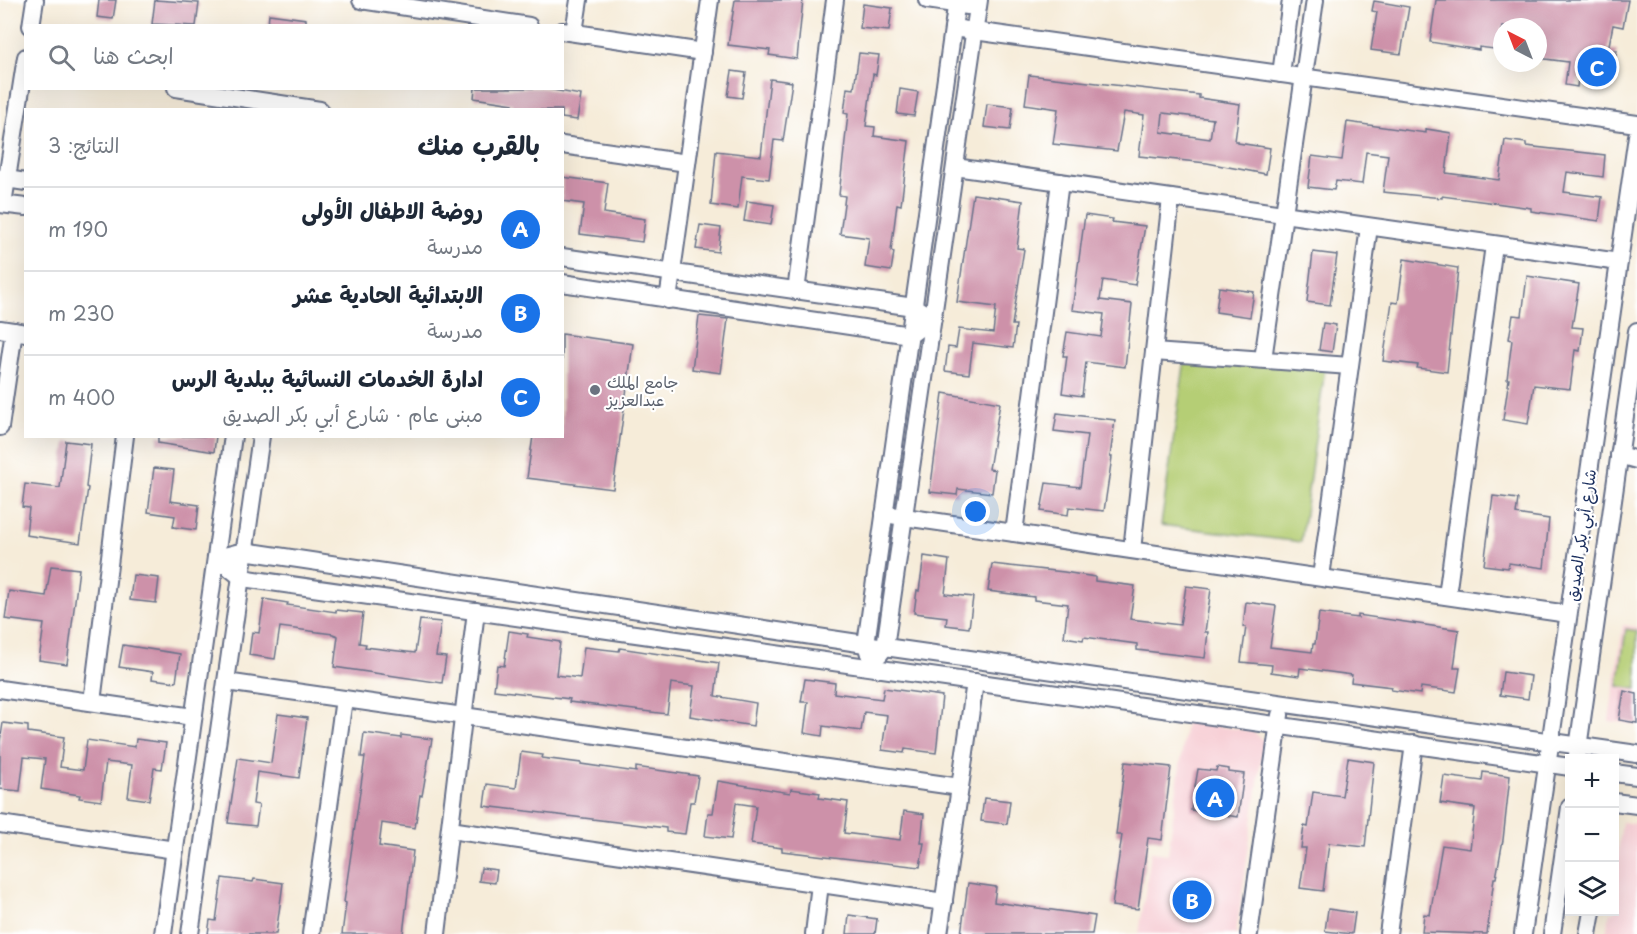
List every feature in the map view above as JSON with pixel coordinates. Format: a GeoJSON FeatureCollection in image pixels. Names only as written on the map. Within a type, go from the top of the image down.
{"type":"FeatureCollection","features":[{"type":"Feature","properties":{"kind":"street"},"geometry":{"type":"LineString","coordinates":[[30,24],[34,0]]}},
{"type":"Feature","properties":{"kind":"street"},"geometry":{"type":"LineString","coordinates":[[361,0],[516,24]]}},
{"type":"Feature","properties":{"kind":"street"},"geometry":{"type":"LineString","coordinates":[[579,0],[568,32],[703,52]]}},
{"type":"Feature","properties":{"kind":"street"},"geometry":{"type":"LineString","coordinates":[[668,300],[710,0]]}},
{"type":"Feature","properties":{"kind":"street"},"geometry":{"type":"LineString","coordinates":[[796,291],[835,0]]}},
{"type":"Feature","properties":{"kind":"street"},"geometry":{"type":"LineString","coordinates":[[873,666],[885,647],[978,4],[927,0]]}},
{"type":"Feature","properties":{"kind":"street"},"geometry":{"type":"LineString","coordinates":[[1281,74],[1291,0]]}},
{"type":"Feature","properties":{"kind":"street"},"geometry":{"type":"LineString","coordinates":[[1263,359],[1315,0]]}},
{"type":"Feature","properties":{"kind":"street"},"geometry":{"type":"LineString","coordinates":[[873,666],[866,644],[957,2]]}},
{"type":"Feature","properties":{"kind":"street"},"geometry":{"type":"LineString","coordinates":[[953,28],[1637,124]]}},
{"type":"Feature","properties":{"kind":"street"},"geometry":{"type":"LineString","coordinates":[[24,68],[3,179],[1,204],[24,207]]}},
{"type":"Feature","properties":{"kind":"street"},"geometry":{"type":"LineString","coordinates":[[189,90],[307,108]]}},
{"type":"Feature","properties":{"kind":"street","name":"شارع أبي بكر الصديق"},"geometry":{"type":"LineString","coordinates":[[1523,934],[1637,136]]}},
{"type":"Feature","properties":{"kind":"street"},"geometry":{"type":"LineString","coordinates":[[564,145],[687,163]]}},
{"type":"Feature","properties":{"kind":"street"},"geometry":{"type":"LineString","coordinates":[[954,167],[1619,262]]}},
{"type":"Feature","properties":{"kind":"street"},"geometry":{"type":"LineString","coordinates":[[3,179],[24,182]]}},
{"type":"Feature","properties":{"kind":"street"},"geometry":{"type":"LineString","coordinates":[[1014,533],[1060,182]]}},
{"type":"Feature","properties":{"kind":"street"},"geometry":{"type":"LineString","coordinates":[[1132,550],[1171,198]]}},
{"type":"Feature","properties":{"kind":"street"},"geometry":{"type":"LineString","coordinates":[[1321,577],[1369,226]]}},
{"type":"Feature","properties":{"kind":"street"},"geometry":{"type":"LineString","coordinates":[[1447,596],[1494,245]]}},
{"type":"Feature","properties":{"kind":"street"},"geometry":{"type":"LineString","coordinates":[[564,257],[914,307],[933,318]]}},
{"type":"Feature","properties":{"kind":"street"},"geometry":{"type":"LineString","coordinates":[[564,283],[910,335],[933,318]]}},
{"type":"Feature","properties":{"kind":"street"},"geometry":{"type":"LineString","coordinates":[[0,427],[13,331]]}},
{"type":"Feature","properties":{"kind":"street","name":"شارع أبي بكر الصديق"},"geometry":{"type":"LineString","coordinates":[[1577,752],[1619,455],[1630,435],[1637,331]]}},
{"type":"Feature","properties":{"kind":"street"},"geometry":{"type":"LineString","coordinates":[[1154,352],[1350,366]]}},
{"type":"Feature","properties":{"kind":"street"},"geometry":{"type":"LineString","coordinates":[[92,702],[125,438]]}},
{"type":"Feature","properties":{"kind":"street"},"geometry":{"type":"LineString","coordinates":[[163,934],[233,438]]}},
{"type":"Feature","properties":{"kind":"street"},"geometry":{"type":"LineString","coordinates":[[190,934],[261,438]]}},
{"type":"Feature","properties":{"kind":"street"},"geometry":{"type":"LineString","coordinates":[[1619,455],[1637,460]]}},
{"type":"Feature","properties":{"kind":"street"},"geometry":{"type":"LineString","coordinates":[[884,514],[1568,614]]}},
{"type":"Feature","properties":{"kind":"street"},"geometry":{"type":"LineString","coordinates":[[217,558],[244,551],[885,647],[1550,741],[1577,752],[1637,754]]}},
{"type":"Feature","properties":{"kind":"street"},"geometry":{"type":"LineString","coordinates":[[217,558],[242,578],[1565,766]]}},
{"type":"Feature","properties":{"kind":"street"},"geometry":{"type":"LineString","coordinates":[[437,934],[476,611]]}},
{"type":"Feature","properties":{"kind":"street"},"geometry":{"type":"LineString","coordinates":[[226,682],[960,787]]}},
{"type":"Feature","properties":{"kind":"street"},"geometry":{"type":"LineString","coordinates":[[939,934],[975,682]]}},
{"type":"Feature","properties":{"kind":"street"},"geometry":{"type":"LineString","coordinates":[[0,689],[194,717]]}},
{"type":"Feature","properties":{"kind":"street"},"geometry":{"type":"LineString","coordinates":[[311,934],[344,699]]}},
{"type":"Feature","properties":{"kind":"street"},"geometry":{"type":"LineString","coordinates":[[1249,934],[1281,703]]}},
{"type":"Feature","properties":{"kind":"street"},"geometry":{"type":"LineString","coordinates":[[1388,934],[1414,744]]}},
{"type":"Feature","properties":{"kind":"street"},"geometry":{"type":"LineString","coordinates":[[1619,774],[1637,776]]}},
{"type":"Feature","properties":{"kind":"street"},"geometry":{"type":"LineString","coordinates":[[1619,803],[1637,805]]}},
{"type":"Feature","properties":{"kind":"street"},"geometry":{"type":"LineString","coordinates":[[1552,934],[1569,808]]}},
{"type":"Feature","properties":{"kind":"street"},"geometry":{"type":"LineString","coordinates":[[0,824],[175,849]]}},
{"type":"Feature","properties":{"kind":"street"},"geometry":{"type":"LineString","coordinates":[[450,830],[944,902]]}},
{"type":"Feature","properties":{"kind":"street"},"geometry":{"type":"LineString","coordinates":[[814,934],[820,884]]}},
{"type":"Feature","properties":{"kind":"street"},"geometry":{"type":"LineString","coordinates":[[1588,934],[1591,916]]}},
{"type":"Feature","properties":{"kind":"shaded area"},"geometry":{"type":"Polygon","coordinates":[[[1623,625],[1637,627],[1637,725],[1609,721],[1623,625]]]}},
{"type":"Feature","properties":{"kind":"shaded area"},"geometry":{"type":"Polygon","coordinates":[[[1186,722],[1253,731],[1264,741],[1236,934],[1139,934],[1151,852],[1168,854],[1186,722]]]}},
{"type":"Feature","properties":{"kind":"shaded area"},"geometry":{"type":"Polygon","coordinates":[[[1622,822],[1637,824],[1637,934],[1606,934],[1609,916],[1619,916],[1619,845],[1622,822]]]}},
{"type":"Feature","properties":{"kind":"green space"},"geometry":{"type":"Polygon","coordinates":[[[1185,359],[1325,368],[1301,542],[1161,525],[1185,359]]]}},
{"type":"Feature","properties":{"kind":"green space"},"geometry":{"type":"Polygon","coordinates":[[[1626,629],[1637,631],[1637,689],[1618,686],[1626,629]]]}},
{"type":"Feature","properties":{"kind":"building"},"geometry":{"type":"Polygon","coordinates":[[[99,0],[116,0],[113,19],[97,17],[99,0]]]}},
{"type":"Feature","properties":{"kind":"building"},"geometry":{"type":"Polygon","coordinates":[[[155,0],[199,3],[196,24],[152,24],[155,0]]]}},
{"type":"Feature","properties":{"kind":"building"},"geometry":{"type":"Polygon","coordinates":[[[735,0],[803,0],[797,59],[769,55],[770,50],[728,45],[735,0]]]}},
{"type":"Feature","properties":{"kind":"building"},"geometry":{"type":"Polygon","coordinates":[[[1436,0],[1628,0],[1623,27],[1613,25],[1608,50],[1617,50],[1611,78],[1606,81],[1578,79],[1577,87],[1565,85],[1568,62],[1547,59],[1547,18],[1493,18],[1493,49],[1479,47],[1479,50],[1430,42],[1436,0]]]}},
{"type":"Feature","properties":{"kind":"building"},"geometry":{"type":"Polygon","coordinates":[[[1374,1],[1409,7],[1401,54],[1371,50],[1377,12],[1372,11],[1374,1]]]}},
{"type":"Feature","properties":{"kind":"building"},"geometry":{"type":"Polygon","coordinates":[[[863,4],[892,8],[889,31],[860,28],[863,4]]]}},
{"type":"Feature","properties":{"kind":"building"},"geometry":{"type":"Polygon","coordinates":[[[269,14],[306,19],[306,24],[268,24],[269,14]]]}},
{"type":"Feature","properties":{"kind":"building"},"geometry":{"type":"Polygon","coordinates":[[[859,53],[879,55],[876,75],[873,74],[866,126],[875,127],[874,136],[909,141],[901,205],[897,204],[891,271],[865,267],[869,238],[840,234],[845,196],[839,195],[848,114],[844,113],[847,88],[854,89],[859,53]]]}},
{"type":"Feature","properties":{"kind":"building"},"geometry":{"type":"Polygon","coordinates":[[[732,71],[746,73],[742,98],[728,96],[732,71]]]}},
{"type":"Feature","properties":{"kind":"building"},"geometry":{"type":"Polygon","coordinates":[[[1029,75],[1199,95],[1199,98],[1240,104],[1235,141],[1270,148],[1266,174],[1207,163],[1139,156],[1144,115],[1124,112],[1117,151],[1053,144],[1058,109],[1025,104],[1029,75]],[[1163,113],[1161,132],[1210,139],[1213,119],[1163,113]]]}},
{"type":"Feature","properties":{"kind":"building"},"geometry":{"type":"Polygon","coordinates":[[[770,79],[792,82],[783,141],[774,140],[769,179],[742,176],[738,209],[711,205],[716,151],[761,156],[770,79]]]}},
{"type":"Feature","properties":{"kind":"building"},"geometry":{"type":"Polygon","coordinates":[[[900,89],[918,92],[914,116],[897,114],[900,89]]]}},
{"type":"Feature","properties":{"kind":"building"},"geometry":{"type":"Polygon","coordinates":[[[475,90],[553,90],[581,95],[577,120],[564,118],[564,108],[513,108],[513,104],[474,98],[475,90]]]}},
{"type":"Feature","properties":{"kind":"building"},"geometry":{"type":"Polygon","coordinates":[[[987,104],[1013,107],[1010,130],[984,127],[987,104]]]}},
{"type":"Feature","properties":{"kind":"building"},"geometry":{"type":"Polygon","coordinates":[[[1347,122],[1426,133],[1426,129],[1451,133],[1446,173],[1499,180],[1505,140],[1526,143],[1526,146],[1605,155],[1603,177],[1567,172],[1564,192],[1602,197],[1599,221],[1488,202],[1383,192],[1388,155],[1366,152],[1362,184],[1336,181],[1334,190],[1308,187],[1312,156],[1342,160],[1347,122]]]}},
{"type":"Feature","properties":{"kind":"building"},"geometry":{"type":"Polygon","coordinates":[[[564,177],[608,183],[604,213],[645,219],[642,242],[580,234],[584,204],[564,201],[564,177]]]}},
{"type":"Feature","properties":{"kind":"building"},"geometry":{"type":"Polygon","coordinates":[[[973,194],[1023,201],[1017,248],[1024,249],[1012,325],[1016,325],[1013,348],[973,343],[969,374],[945,371],[948,347],[956,348],[959,329],[993,333],[996,307],[957,302],[973,194]]]}},
{"type":"Feature","properties":{"kind":"building"},"geometry":{"type":"Polygon","coordinates":[[[747,201],[774,205],[771,225],[744,221],[747,201]]]}},
{"type":"Feature","properties":{"kind":"building"},"geometry":{"type":"Polygon","coordinates":[[[1085,215],[1113,219],[1112,222],[1145,226],[1135,285],[1103,280],[1100,300],[1132,304],[1125,367],[1086,362],[1082,396],[1062,393],[1067,356],[1063,356],[1067,332],[1101,337],[1104,314],[1072,310],[1085,215]]]}},
{"type":"Feature","properties":{"kind":"building"},"geometry":{"type":"Polygon","coordinates":[[[700,225],[721,228],[718,252],[696,249],[700,225]]]}},
{"type":"Feature","properties":{"kind":"building"},"geometry":{"type":"Polygon","coordinates":[[[1313,252],[1337,255],[1330,305],[1307,302],[1313,252]]]}},
{"type":"Feature","properties":{"kind":"building"},"geometry":{"type":"Polygon","coordinates":[[[1404,259],[1458,268],[1447,372],[1417,368],[1418,365],[1383,361],[1392,302],[1398,303],[1404,259]]]}},
{"type":"Feature","properties":{"kind":"building"},"geometry":{"type":"Polygon","coordinates":[[[1527,276],[1579,284],[1572,327],[1583,328],[1580,351],[1575,350],[1570,389],[1534,385],[1528,424],[1503,420],[1509,379],[1507,379],[1512,340],[1509,339],[1513,315],[1522,316],[1527,276]]]}},
{"type":"Feature","properties":{"kind":"building"},"geometry":{"type":"Polygon","coordinates":[[[1219,287],[1254,292],[1250,317],[1216,312],[1219,287]]]}},
{"type":"Feature","properties":{"kind":"building"},"geometry":{"type":"Polygon","coordinates":[[[699,316],[728,319],[721,373],[692,369],[699,316]]]}},
{"type":"Feature","properties":{"kind":"building"},"geometry":{"type":"Polygon","coordinates":[[[1323,323],[1336,325],[1332,352],[1319,350],[1323,323]]]}},
{"type":"Feature","properties":{"kind":"building","name":"جامع الملك عبدالعزيز"},"geometry":{"type":"Polygon","coordinates":[[[564,334],[633,344],[613,489],[527,478],[533,438],[564,438],[564,334]]]}},
{"type":"Feature","properties":{"kind":"building"},"geometry":{"type":"Polygon","coordinates":[[[943,393],[1000,403],[989,469],[995,470],[992,493],[958,489],[957,495],[930,492],[943,393]]]}},
{"type":"Feature","properties":{"kind":"building"},"geometry":{"type":"Polygon","coordinates":[[[1057,413],[1115,420],[1104,511],[1069,507],[1068,515],[1041,511],[1046,483],[1080,487],[1087,435],[1054,431],[1057,413]]]}},
{"type":"Feature","properties":{"kind":"building"},"geometry":{"type":"Polygon","coordinates":[[[158,438],[216,438],[214,452],[158,443],[158,438]]]}},
{"type":"Feature","properties":{"kind":"building"},"geometry":{"type":"Polygon","coordinates":[[[66,441],[91,444],[86,487],[88,488],[80,543],[26,535],[29,508],[22,507],[25,484],[60,488],[66,441]]]}},
{"type":"Feature","properties":{"kind":"building"},"geometry":{"type":"Polygon","coordinates":[[[154,468],[174,470],[170,501],[199,505],[196,530],[173,527],[175,516],[148,512],[154,468]]]}},
{"type":"Feature","properties":{"kind":"building"},"geometry":{"type":"Polygon","coordinates":[[[1493,496],[1518,499],[1516,514],[1549,519],[1544,568],[1509,563],[1508,568],[1484,565],[1493,496]]]}},
{"type":"Feature","properties":{"kind":"building"},"geometry":{"type":"Polygon","coordinates":[[[924,556],[949,560],[945,594],[973,597],[969,628],[946,625],[947,617],[914,613],[924,556]]]}},
{"type":"Feature","properties":{"kind":"building"},"geometry":{"type":"Polygon","coordinates":[[[992,564],[1064,572],[1095,577],[1095,581],[1135,586],[1130,619],[1180,625],[1186,586],[1211,589],[1205,632],[1208,632],[1205,658],[1137,650],[1137,644],[1084,637],[1083,640],[1064,637],[1068,604],[988,591],[992,564]]]}},
{"type":"Feature","properties":{"kind":"building"},"geometry":{"type":"Polygon","coordinates":[[[51,566],[79,569],[67,664],[39,660],[44,624],[5,619],[9,591],[46,596],[51,566]]]}},
{"type":"Feature","properties":{"kind":"building"},"geometry":{"type":"Polygon","coordinates":[[[133,575],[159,578],[156,603],[130,600],[133,575]]]}},
{"type":"Feature","properties":{"kind":"building"},"geometry":{"type":"Polygon","coordinates":[[[264,599],[288,603],[287,605],[336,612],[336,610],[363,613],[359,643],[366,644],[365,647],[415,653],[420,620],[441,622],[436,656],[446,657],[442,683],[334,667],[338,636],[333,634],[280,627],[275,659],[249,655],[252,632],[259,633],[264,599]]]}},
{"type":"Feature","properties":{"kind":"building"},"geometry":{"type":"Polygon","coordinates":[[[1246,602],[1276,606],[1270,647],[1312,652],[1319,613],[1358,618],[1358,615],[1459,630],[1454,668],[1460,668],[1456,692],[1421,687],[1420,694],[1391,690],[1392,687],[1351,682],[1352,675],[1300,668],[1299,676],[1271,672],[1272,665],[1241,662],[1246,627],[1243,627],[1246,602]]]}},
{"type":"Feature","properties":{"kind":"building"},"geometry":{"type":"Polygon","coordinates":[[[509,631],[528,634],[527,637],[560,642],[556,675],[580,678],[584,647],[619,651],[620,648],[719,663],[715,696],[756,703],[753,726],[690,716],[694,686],[671,683],[667,714],[494,690],[497,665],[504,666],[509,631]]]}},
{"type":"Feature","properties":{"kind":"building"},"geometry":{"type":"Polygon","coordinates":[[[123,645],[180,654],[176,682],[152,679],[153,672],[119,667],[123,645]]]}},
{"type":"Feature","properties":{"kind":"building"},"geometry":{"type":"Polygon","coordinates":[[[1503,672],[1531,676],[1528,699],[1500,695],[1503,672]]]}},
{"type":"Feature","properties":{"kind":"building"},"geometry":{"type":"Polygon","coordinates":[[[805,679],[835,683],[834,693],[882,699],[884,688],[942,696],[936,753],[905,749],[904,753],[882,750],[887,715],[864,712],[861,731],[823,726],[822,736],[804,733],[808,702],[801,702],[805,679]]]}},
{"type":"Feature","properties":{"kind":"building"},"geometry":{"type":"Polygon","coordinates":[[[1624,691],[1637,694],[1637,723],[1619,720],[1624,691]]]}},
{"type":"Feature","properties":{"kind":"building"},"geometry":{"type":"Polygon","coordinates":[[[278,714],[307,718],[299,778],[257,772],[253,804],[259,805],[256,826],[228,823],[238,758],[271,763],[278,714]]]}},
{"type":"Feature","properties":{"kind":"building"},"geometry":{"type":"Polygon","coordinates":[[[3,723],[28,726],[28,732],[64,737],[60,767],[83,770],[87,740],[135,747],[136,739],[166,743],[162,769],[154,768],[149,800],[128,797],[132,765],[106,762],[101,801],[41,789],[45,759],[24,757],[20,791],[0,789],[0,742],[3,723]]]}},
{"type":"Feature","properties":{"kind":"building"},"geometry":{"type":"Polygon","coordinates":[[[364,733],[432,739],[415,828],[382,823],[379,846],[413,851],[403,934],[342,934],[346,903],[344,902],[365,757],[361,757],[364,733]]]}},
{"type":"Feature","properties":{"kind":"building"},"geometry":{"type":"Polygon","coordinates":[[[521,752],[543,755],[542,758],[636,772],[636,767],[698,776],[694,802],[690,802],[685,834],[666,832],[666,828],[484,806],[487,784],[516,788],[521,752]]]}},
{"type":"Feature","properties":{"kind":"building"},"geometry":{"type":"Polygon","coordinates":[[[1348,758],[1374,762],[1365,847],[1329,843],[1323,891],[1300,888],[1306,848],[1301,848],[1304,826],[1308,827],[1313,792],[1342,796],[1348,758]]]}},
{"type":"Feature","properties":{"kind":"building"},"geometry":{"type":"Polygon","coordinates":[[[1125,762],[1171,767],[1162,840],[1148,838],[1138,909],[1112,906],[1122,835],[1116,835],[1125,762]]]}},
{"type":"Feature","properties":{"kind":"building"},"geometry":{"type":"Polygon","coordinates":[[[1217,767],[1229,769],[1229,772],[1244,774],[1238,817],[1191,810],[1198,769],[1216,771],[1217,767]]]}},
{"type":"Feature","properties":{"kind":"building"},"geometry":{"type":"Polygon","coordinates":[[[1483,772],[1510,776],[1503,840],[1496,878],[1494,878],[1487,934],[1422,932],[1424,914],[1430,915],[1442,845],[1470,849],[1475,808],[1440,803],[1444,776],[1482,781],[1483,772]]]}},
{"type":"Feature","properties":{"kind":"building"},"geometry":{"type":"Polygon","coordinates":[[[718,781],[790,793],[791,789],[820,793],[819,798],[848,802],[844,833],[900,840],[904,811],[924,814],[921,843],[924,843],[920,867],[782,851],[782,848],[751,844],[756,806],[736,803],[731,839],[705,836],[708,813],[713,813],[718,781]]]}},
{"type":"Feature","properties":{"kind":"building"},"geometry":{"type":"Polygon","coordinates":[[[984,798],[1010,801],[1007,824],[981,821],[984,798]]]}},
{"type":"Feature","properties":{"kind":"building"},"geometry":{"type":"Polygon","coordinates":[[[481,868],[497,870],[495,883],[479,881],[481,868]]]}},
{"type":"Feature","properties":{"kind":"building"},"geometry":{"type":"Polygon","coordinates":[[[222,878],[283,883],[276,934],[208,934],[210,920],[216,921],[222,878]]]}},
{"type":"Feature","properties":{"kind":"building"},"geometry":{"type":"Polygon","coordinates":[[[968,883],[996,887],[994,902],[1095,916],[1092,934],[961,934],[968,883]]]}},
{"type":"Feature","properties":{"kind":"building"},"geometry":{"type":"Polygon","coordinates":[[[1328,909],[1355,913],[1352,934],[1325,931],[1328,909]]]}},
{"type":"Feature","properties":{"kind":"building"},"geometry":{"type":"Polygon","coordinates":[[[849,915],[877,919],[875,934],[847,934],[849,915]]]}},
{"type":"Feature","properties":{"kind":"place","name":"ادارة الخدمات النسائية ببلدية الرس"},"geometry":{"type":"Point","coordinates":[1597,67]}},
{"type":"Feature","properties":{"kind":"place","name":"جامع الملك عبدالعزيز"},"geometry":{"type":"Point","coordinates":[595,390]}},
{"type":"Feature","properties":{"kind":"place","name":"روضة الاطفال الأولى"},"geometry":{"type":"Point","coordinates":[1215,798]}},
{"type":"Feature","properties":{"kind":"place","name":"الابتدائية الحادية عشر"},"geometry":{"type":"Point","coordinates":[1192,900]}}]}
